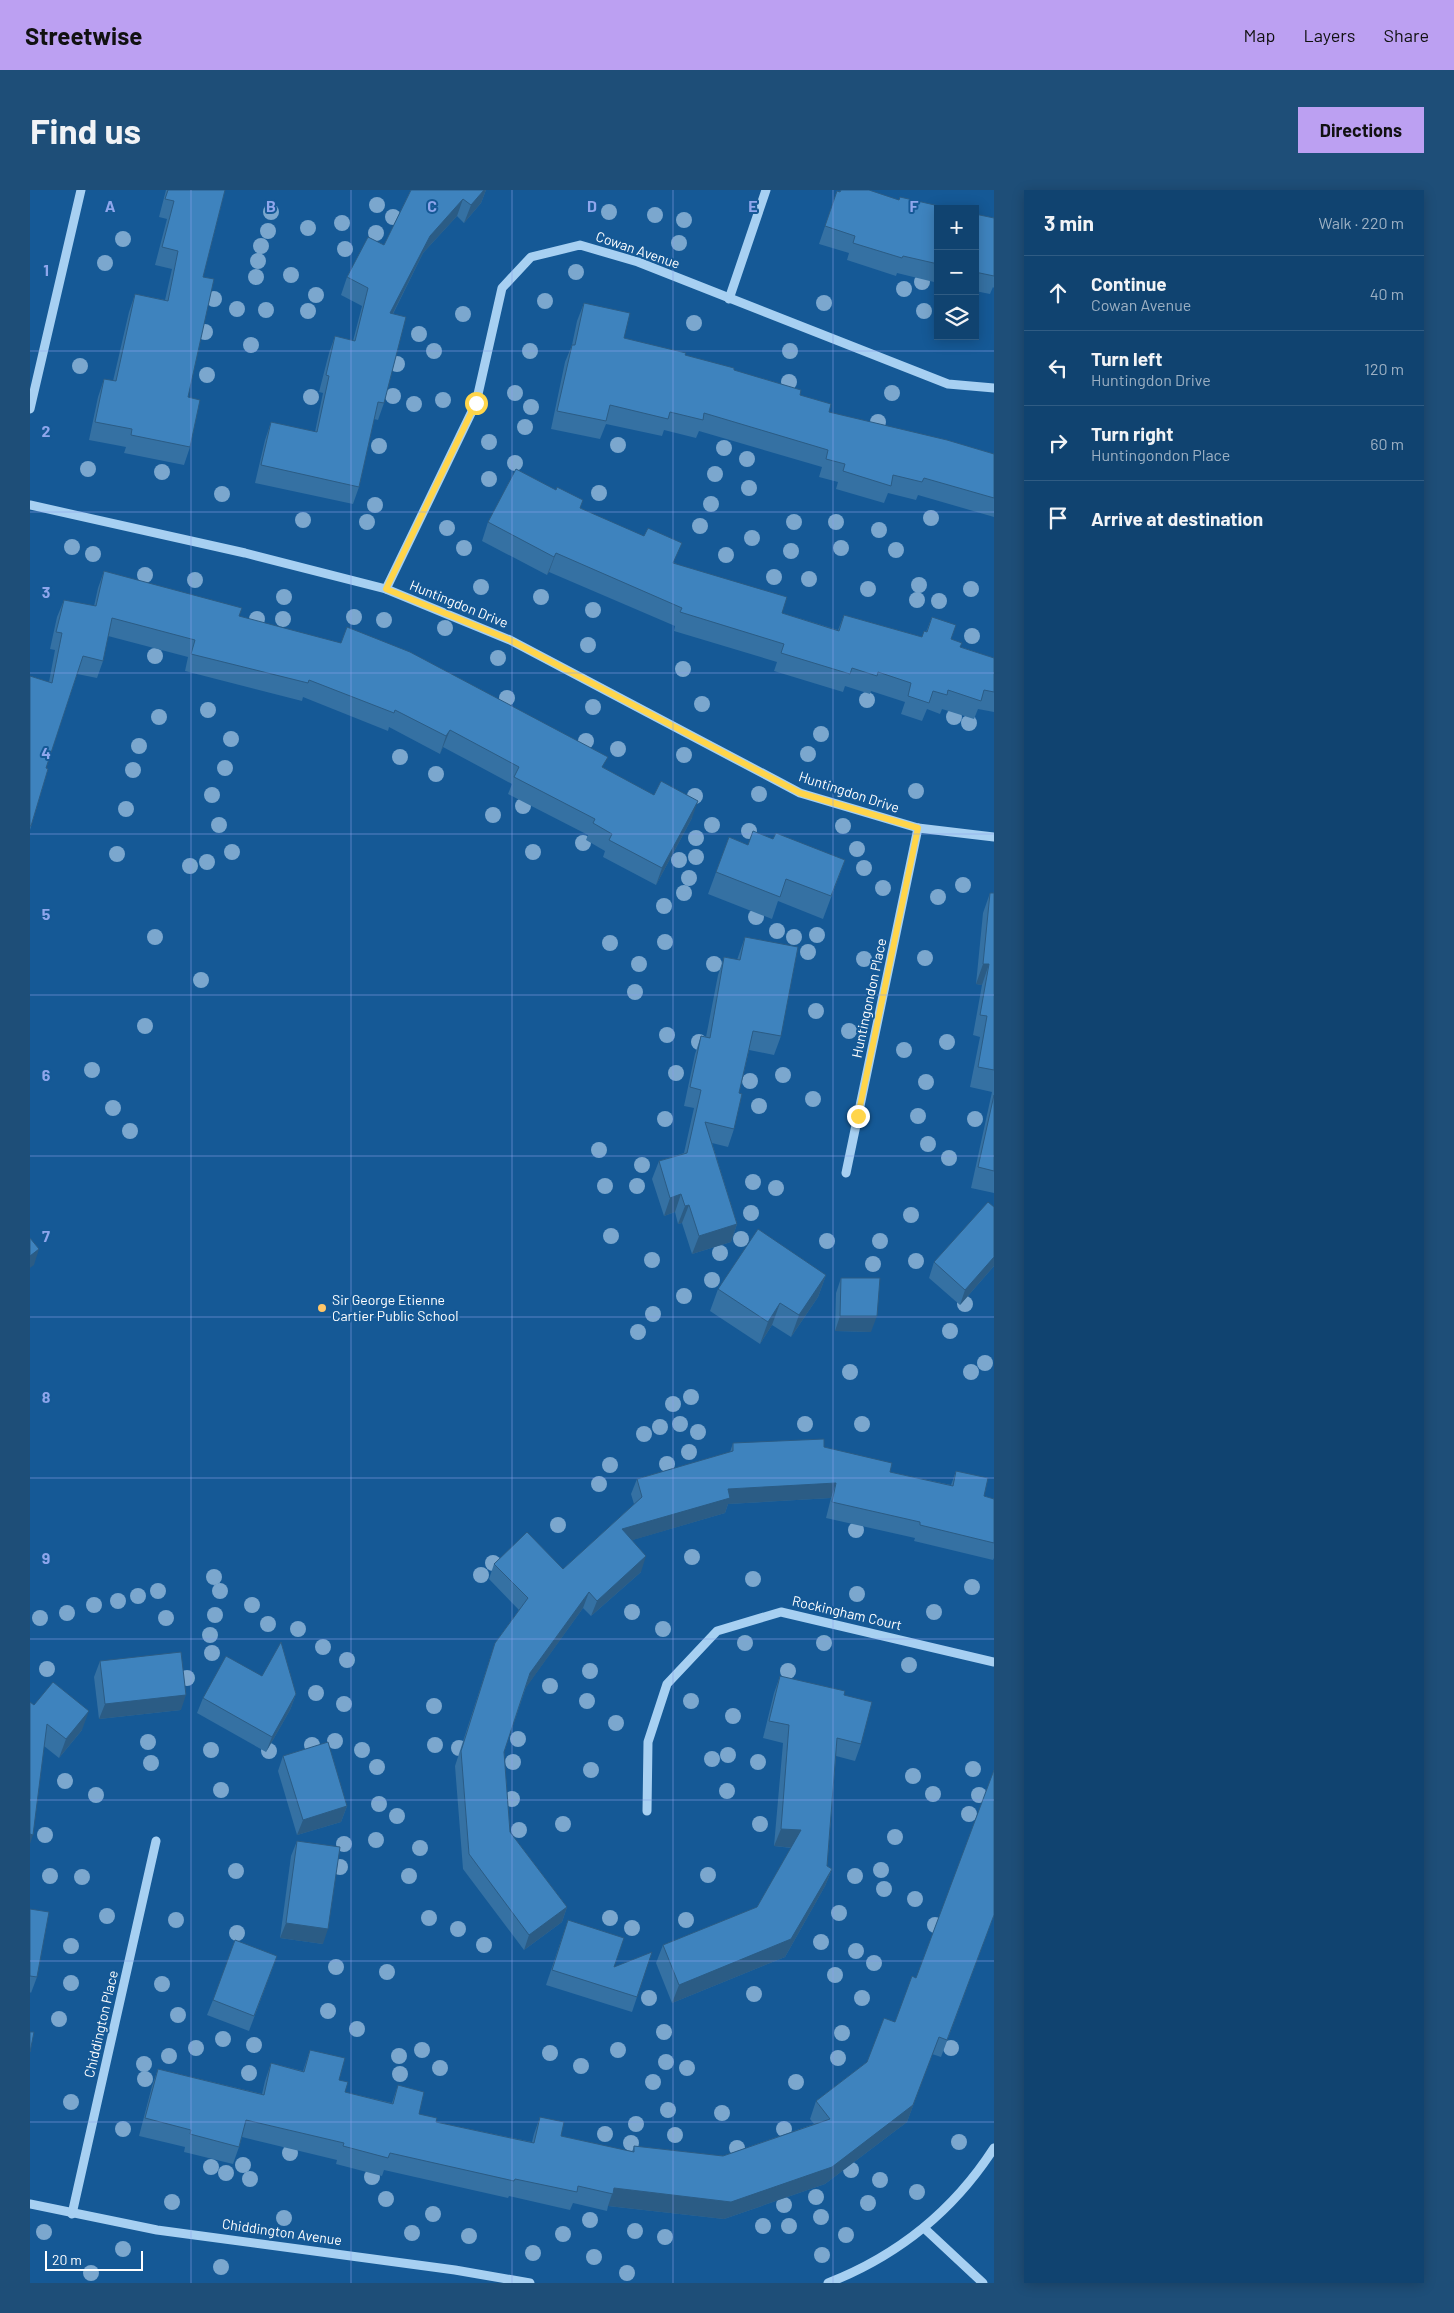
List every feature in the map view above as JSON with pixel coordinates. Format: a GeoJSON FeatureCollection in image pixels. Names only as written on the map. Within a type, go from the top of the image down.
{"type":"FeatureCollection","features":[{"type":"Feature","properties":{"kind":"street"},"geometry":{"type":"LineString","coordinates":[[30,409],[81,190]]}},
{"type":"Feature","properties":{"kind":"street"},"geometry":{"type":"LineString","coordinates":[[729,299],[766,190]]}},
{"type":"Feature","properties":{"kind":"street","name":"Cowan Avenue"},"geometry":{"type":"LineString","coordinates":[[386,589],[476,403],[502,288],[531,257],[580,245],[638,262],[948,384],[994,388]]}},
{"type":"Feature","properties":{"kind":"street","name":"Huntingdon Drive"},"geometry":{"type":"LineString","coordinates":[[30,505],[245,552],[386,589],[510,640],[800,793],[918,828],[994,837]]}},
{"type":"Feature","properties":{"kind":"street","name":"Huntingondon Place"},"geometry":{"type":"LineString","coordinates":[[846,1173],[918,828]]}},
{"type":"Feature","properties":{"kind":"street","name":"Rockingham Court"},"geometry":{"type":"LineString","coordinates":[[647,1811],[648,1742],[668,1684],[718,1631],[781,1612],[994,1662]]}},
{"type":"Feature","properties":{"kind":"street","name":"Chiddington Place"},"geometry":{"type":"LineString","coordinates":[[72,2214],[156,1841]]}},
{"type":"Feature","properties":{"kind":"street"},"geometry":{"type":"LineString","coordinates":[[828,2283],[856,2272],[882,2258],[924,2228],[962,2192],[994,2148]]}},
{"type":"Feature","properties":{"kind":"street","name":"Chiddington Avenue"},"geometry":{"type":"LineString","coordinates":[[30,2204],[157,2230],[454,2270],[530,2283]]}},
{"type":"Feature","properties":{"kind":"street"},"geometry":{"type":"LineString","coordinates":[[924,2228],[983,2283]]}},
{"type":"Feature","properties":{"kind":"building"},"geometry":{"type":"Polygon","coordinates":[[[168,190],[225,190],[203,277],[214,279],[188,397],[200,400],[190,447],[131,435],[132,429],[95,422],[104,379],[116,381],[135,294],[168,301],[178,251],[162,247],[174,201],[165,199],[168,190]]]}},
{"type":"Feature","properties":{"kind":"building"},"geometry":{"type":"Polygon","coordinates":[[[411,190],[484,190],[471,205],[463,199],[430,236],[390,313],[406,317],[384,403],[378,402],[359,487],[261,465],[271,422],[317,432],[329,376],[326,375],[335,336],[355,341],[368,288],[347,277],[368,237],[384,245],[411,190]]]}},
{"type":"Feature","properties":{"kind":"building"},"geometry":{"type":"Polygon","coordinates":[[[841,190],[869,190],[899,200],[900,197],[935,205],[934,263],[903,256],[902,258],[853,243],[855,236],[825,226],[837,191],[840,192],[841,190]]]}},
{"type":"Feature","properties":{"kind":"building"},"geometry":{"type":"Polygon","coordinates":[[[979,215],[994,218],[994,276],[979,273],[979,215]]]}},
{"type":"Feature","properties":{"kind":"building"},"geometry":{"type":"Polygon","coordinates":[[[584,303],[630,313],[624,338],[686,353],[685,355],[734,368],[734,370],[801,390],[800,395],[831,404],[829,412],[947,440],[994,454],[994,498],[924,478],[922,482],[893,475],[891,486],[843,471],[845,464],[826,459],[828,450],[704,413],[703,420],[670,412],[668,419],[610,405],[606,421],[557,411],[584,303]]]}},
{"type":"Feature","properties":{"kind":"building"},"geometry":{"type":"Polygon","coordinates":[[[516,469],[556,490],[557,487],[583,500],[580,508],[644,536],[648,528],[682,543],[673,563],[787,597],[782,613],[839,631],[844,615],[922,637],[924,631],[927,632],[932,617],[956,625],[951,639],[962,643],[960,647],[994,658],[994,692],[984,690],[981,701],[948,690],[947,695],[933,691],[929,703],[908,696],[911,683],[878,672],[877,676],[852,668],[850,674],[781,653],[784,644],[680,612],[682,608],[556,553],[554,557],[488,522],[516,469]]]}},
{"type":"Feature","properties":{"kind":"building"},"geometry":{"type":"Polygon","coordinates":[[[104,571],[242,608],[239,616],[341,643],[347,627],[410,652],[608,757],[602,767],[654,795],[661,781],[698,801],[662,868],[609,840],[612,834],[593,823],[595,819],[514,777],[519,767],[450,730],[446,736],[395,710],[394,713],[309,680],[308,683],[191,654],[195,640],[112,618],[103,661],[83,656],[46,768],[48,769],[30,826],[30,676],[52,683],[62,633],[56,632],[64,600],[96,606],[104,571]]]}},
{"type":"Feature","properties":{"kind":"building"},"geometry":{"type":"Polygon","coordinates":[[[753,831],[773,839],[776,833],[845,860],[831,896],[786,879],[780,897],[716,872],[729,837],[748,845],[753,831]]]}},
{"type":"Feature","properties":{"kind":"building"},"geometry":{"type":"Polygon","coordinates":[[[990,893],[994,893],[994,1070],[978,1067],[987,1016],[980,1015],[989,964],[983,964],[990,893]]]}},
{"type":"Feature","properties":{"kind":"building"},"geometry":{"type":"Polygon","coordinates":[[[745,937],[798,947],[781,1036],[753,1031],[739,1093],[742,1094],[734,1129],[705,1122],[737,1224],[699,1236],[689,1205],[685,1206],[681,1194],[670,1198],[659,1161],[687,1153],[701,1090],[690,1087],[701,1036],[710,1038],[724,957],[740,960],[745,937]]]}},
{"type":"Feature","properties":{"kind":"building"},"geometry":{"type":"Polygon","coordinates":[[[994,1095],[994,1171],[978,1167],[994,1095]]]}},
{"type":"Feature","properties":{"kind":"building"},"geometry":{"type":"Polygon","coordinates":[[[988,1202],[994,1207],[994,1257],[965,1290],[934,1262],[988,1202]]]}},
{"type":"Feature","properties":{"kind":"building"},"geometry":{"type":"Polygon","coordinates":[[[758,1229],[826,1275],[799,1315],[780,1303],[768,1322],[718,1289],[758,1229]]]}},
{"type":"Feature","properties":{"kind":"building"},"geometry":{"type":"Polygon","coordinates":[[[30,1238],[39,1249],[30,1256],[30,1238]]]}},
{"type":"Feature","properties":{"kind":"building"},"geometry":{"type":"Polygon","coordinates":[[[841,1278],[880,1278],[877,1316],[840,1316],[841,1278]]]}},
{"type":"Feature","properties":{"kind":"building"},"geometry":{"type":"Polygon","coordinates":[[[824,1439],[824,1447],[892,1463],[890,1472],[953,1486],[956,1471],[988,1478],[984,1496],[994,1499],[994,1543],[920,1525],[920,1522],[832,1502],[836,1483],[728,1489],[730,1498],[622,1529],[646,1556],[597,1601],[589,1592],[530,1673],[504,1752],[510,1832],[567,1907],[529,1935],[469,1854],[461,1751],[495,1643],[528,1598],[494,1564],[527,1532],[563,1569],[642,1497],[637,1479],[733,1451],[733,1443],[824,1439]]]}},
{"type":"Feature","properties":{"kind":"building"},"geometry":{"type":"Polygon","coordinates":[[[281,1642],[296,1694],[272,1737],[203,1698],[226,1656],[262,1676],[281,1642]]]}},
{"type":"Feature","properties":{"kind":"building"},"geometry":{"type":"Polygon","coordinates":[[[181,1652],[186,1695],[105,1704],[100,1661],[181,1652]]]}},
{"type":"Feature","properties":{"kind":"building"},"geometry":{"type":"Polygon","coordinates":[[[780,1676],[845,1691],[844,1695],[872,1702],[861,1744],[837,1738],[827,1866],[832,1869],[791,1939],[679,1985],[663,1945],[757,1907],[801,1830],[781,1829],[789,1725],[769,1721],[780,1676]]]}},
{"type":"Feature","properties":{"kind":"building"},"geometry":{"type":"Polygon","coordinates":[[[53,1682],[89,1711],[66,1739],[47,1724],[33,1835],[30,1834],[30,1702],[34,1705],[53,1682]]]}},
{"type":"Feature","properties":{"kind":"building"},"geometry":{"type":"Polygon","coordinates":[[[328,1742],[347,1806],[303,1820],[283,1756],[328,1742]]]}},
{"type":"Feature","properties":{"kind":"building"},"geometry":{"type":"Polygon","coordinates":[[[994,1770],[994,1915],[947,2040],[939,2037],[913,2105],[832,2167],[731,2202],[614,2188],[613,2194],[578,2186],[577,2192],[515,2179],[514,2181],[390,2153],[388,2158],[343,2146],[344,2143],[246,2120],[239,2147],[190,2134],[191,2130],[145,2118],[158,2069],[264,2095],[271,2063],[304,2072],[310,2050],[345,2058],[339,2080],[348,2082],[345,2092],[393,2104],[398,2085],[424,2092],[419,2114],[437,2118],[436,2122],[534,2143],[540,2117],[564,2122],[561,2136],[634,2152],[634,2146],[723,2156],[830,2119],[816,2101],[867,2062],[884,2018],[895,2022],[912,1976],[916,1978],[994,1770]]]}},
{"type":"Feature","properties":{"kind":"building"},"geometry":{"type":"Polygon","coordinates":[[[297,1841],[340,1847],[328,1929],[286,1923],[297,1841]]]}},
{"type":"Feature","properties":{"kind":"building"},"geometry":{"type":"Polygon","coordinates":[[[30,1909],[49,1912],[37,1977],[30,1976],[30,1909]]]}},
{"type":"Feature","properties":{"kind":"building"},"geometry":{"type":"Polygon","coordinates":[[[568,1920],[624,1938],[614,1967],[652,1952],[637,1997],[552,1970],[568,1920]]]}},
{"type":"Feature","properties":{"kind":"building"},"geometry":{"type":"Polygon","coordinates":[[[235,1940],[277,1956],[254,2016],[213,2000],[235,1940]]]}},
{"type":"Feature","properties":{"kind":"building"},"geometry":{"type":"Polygon","coordinates":[[[30,2032],[34,2032],[30,2052],[30,2032]]]}},
{"type":"Feature","properties":{"kind":"place","name":"Sir George Etienne Cartier Public School"},"geometry":{"type":"Point","coordinates":[322,1308]}},
{"type":"Feature","properties":{"kind":"route"},"geometry":{"type":"LineString","coordinates":[[476,403],[386,589],[510,640],[800,793],[918,828],[858,1116]]}}]}
